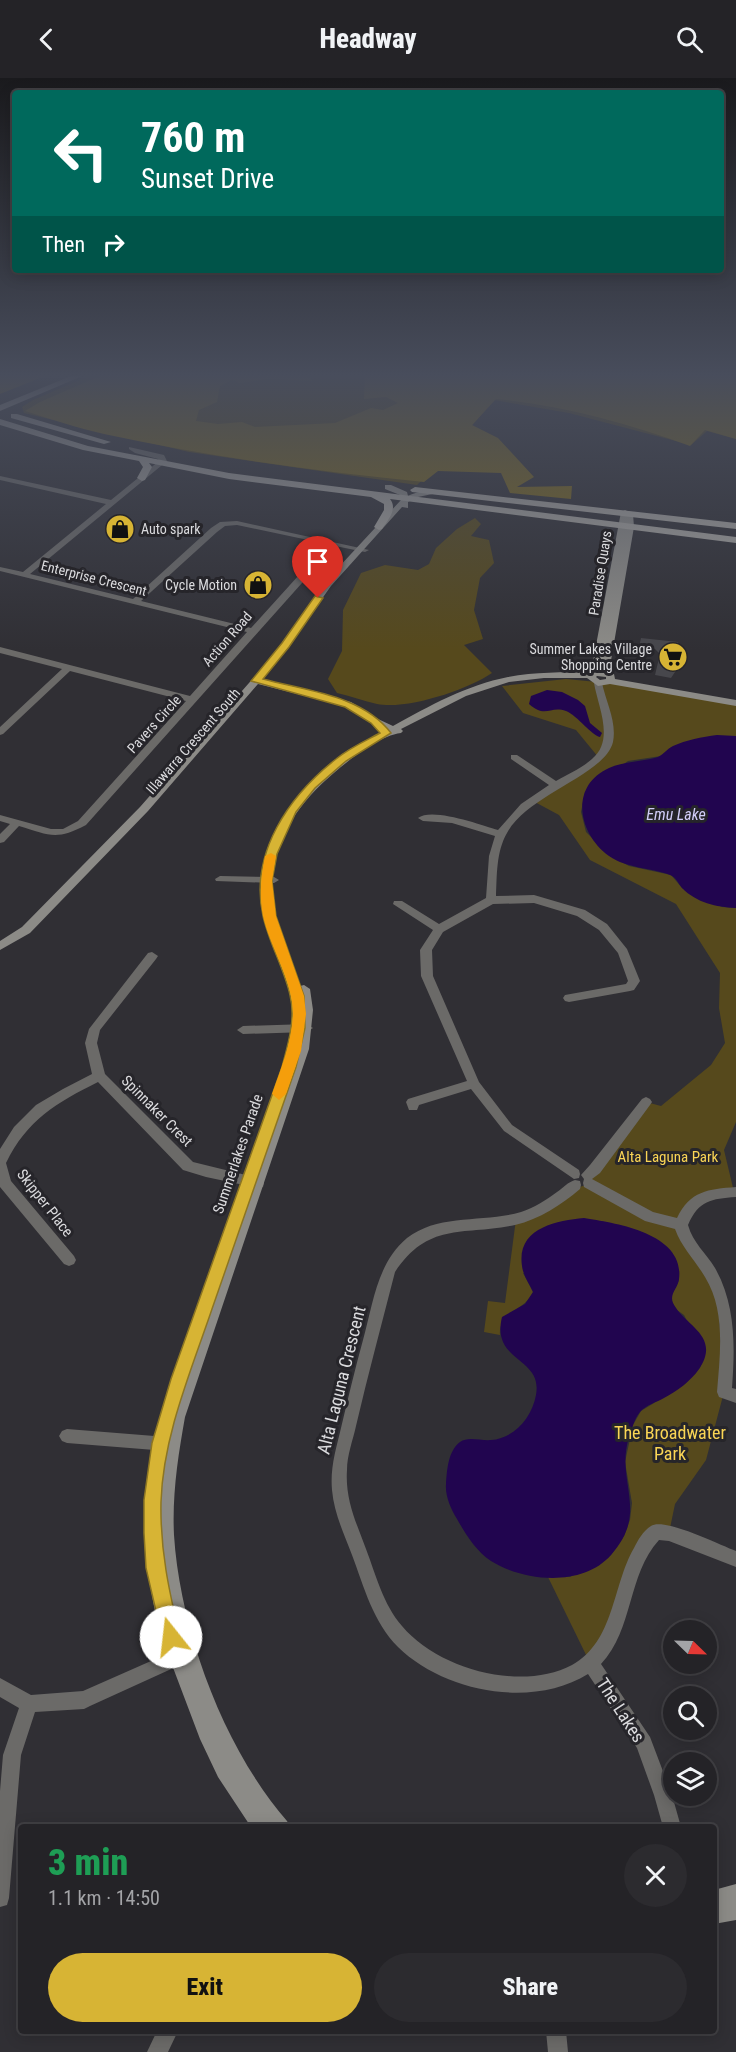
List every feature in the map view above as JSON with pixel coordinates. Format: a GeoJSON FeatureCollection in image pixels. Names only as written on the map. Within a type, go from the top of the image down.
{"type":"FeatureCollection","features":[{"type":"Feature","properties":{"kind":"main road"},"geometry":{"type":"LineString","coordinates":[[141,478],[147,466]]}},
{"type":"Feature","properties":{"kind":"main road"},"geometry":{"type":"LineString","coordinates":[[171,466],[197,471]]}},
{"type":"Feature","properties":{"kind":"main road"},"geometry":{"type":"LineString","coordinates":[[233,466],[388,487],[736,526]]}},
{"type":"Feature","properties":{"kind":"main road"},"geometry":{"type":"LineString","coordinates":[[151,473],[172,469],[197,471],[370,494],[405,503],[455,505],[736,540]]}},
{"type":"Feature","properties":{"kind":"main road"},"geometry":{"type":"LineString","coordinates":[[370,494],[383,498],[390,504],[379,527]]}},
{"type":"Feature","properties":{"kind":"main road"},"geometry":{"type":"LineString","coordinates":[[628,539],[645,532],[662,531]]}},
{"type":"Feature","properties":{"kind":"street"},"geometry":{"type":"LineString","coordinates":[[24,575],[158,466]]}},
{"type":"Feature","properties":{"kind":"street"},"geometry":{"type":"LineString","coordinates":[[0,478],[113,503]]}},
{"type":"Feature","properties":{"kind":"street"},"geometry":{"type":"LineString","coordinates":[[388,487],[403,493],[405,503],[416,495],[438,492]]}},
{"type":"Feature","properties":{"kind":"street","name":"Illawarra Crescent South"},"geometry":{"type":"LineString","coordinates":[[361,551],[379,527],[405,503]]}},
{"type":"Feature","properties":{"kind":"street","name":"Illawarra Crescent South"},"geometry":{"type":"LineString","coordinates":[[0,955],[40,924],[167,794],[261,680],[328,584],[405,503]]}},
{"type":"Feature","properties":{"kind":"street","name":"Paradise Quays"},"geometry":{"type":"LineString","coordinates":[[491,900],[492,870],[501,834],[524,808],[555,785],[599,758],[608,743],[609,727],[600,694],[601,678],[627,513]]}},
{"type":"Feature","properties":{"kind":"street"},"geometry":{"type":"LineString","coordinates":[[135,602],[214,530],[224,524],[237,523],[361,551]]}},
{"type":"Feature","properties":{"kind":"street","name":"Paradise Quays"},"geometry":{"type":"LineString","coordinates":[[608,634],[628,539],[626,527]]}},
{"type":"Feature","properties":{"kind":"street","name":"Action Road"},"geometry":{"type":"LineString","coordinates":[[193,700],[252,630],[332,544]]}},
{"type":"Feature","properties":{"kind":"street","name":"Enterprise Crescent"},"geometry":{"type":"LineString","coordinates":[[0,569],[252,630]]}},
{"type":"Feature","properties":{"kind":"street","name":"Pavers Circle"},"geometry":{"type":"LineString","coordinates":[[0,650],[193,700],[82,824],[65,832],[51,832],[0,818]]}},
{"type":"Feature","properties":{"kind":"street"},"geometry":{"type":"LineString","coordinates":[[0,732],[68,668]]}},
{"type":"Feature","properties":{"kind":"street","name":"Summerlakes Parade"},"geometry":{"type":"LineString","coordinates":[[260,1824],[224,1771],[209,1739],[183,1654],[166,1544],[166,1443],[178,1417],[253,1182],[303,1049],[302,1028],[308,1010],[305,994],[281,932],[270,881],[283,839],[305,801],[339,768],[392,732],[481,691],[535,680],[601,678],[736,700]]}},
{"type":"Feature","properties":{"kind":"street"},"geometry":{"type":"LineString","coordinates":[[261,680],[348,704],[392,732]]}},
{"type":"Feature","properties":{"kind":"street","name":"Illawarra Crescent South"},"geometry":{"type":"LineString","coordinates":[[0,946],[26,930],[144,810],[261,680]]}},
{"type":"Feature","properties":{"kind":"street"},"geometry":{"type":"LineString","coordinates":[[514,757],[555,785]]}},
{"type":"Feature","properties":{"kind":"street"},"geometry":{"type":"LineString","coordinates":[[423,818],[452,820],[501,834]]}},
{"type":"Feature","properties":{"kind":"street"},"geometry":{"type":"LineString","coordinates":[[0,840],[16,823]]}},
{"type":"Feature","properties":{"kind":"street"},"geometry":{"type":"LineString","coordinates":[[220,879],[270,881]]}},
{"type":"Feature","properties":{"kind":"street"},"geometry":{"type":"LineString","coordinates":[[569,998],[630,987],[634,981],[623,952],[603,927],[581,913],[534,899],[491,900],[440,929],[426,950],[426,976],[474,1084],[508,1128],[581,1179],[650,1217],[681,1225]]}},
{"type":"Feature","properties":{"kind":"street"},"geometry":{"type":"LineString","coordinates":[[398,904],[440,929]]}},
{"type":"Feature","properties":{"kind":"street","name":"Spinnaker Crest"},"geometry":{"type":"LineString","coordinates":[[152,956],[95,1029],[91,1043],[99,1076],[188,1166],[253,1182]]}},
{"type":"Feature","properties":{"kind":"street"},"geometry":{"type":"LineString","coordinates":[[243,1029],[302,1028]]}},
{"type":"Feature","properties":{"kind":"street","name":"Skipper Place"},"geometry":{"type":"LineString","coordinates":[[69,1260],[3,1185],[0,1163],[9,1141],[29,1116],[59,1096],[99,1076]]}},
{"type":"Feature","properties":{"kind":"street"},"geometry":{"type":"LineString","coordinates":[[413,1107],[412,1102],[474,1084]]}},
{"type":"Feature","properties":{"kind":"street","name":"Alta Laguna Crescent"},"geometry":{"type":"LineString","coordinates":[[590,1663],[573,1673],[556,1678],[512,1686],[503,1685],[476,1681],[432,1662],[403,1640],[382,1612],[352,1533],[341,1501],[339,1469],[389,1270],[399,1252],[417,1239],[442,1228],[516,1219],[537,1212],[595,1170],[646,1102]]}},
{"type":"Feature","properties":{"kind":"street"},"geometry":{"type":"LineString","coordinates":[[736,1192],[701,1197],[692,1203],[681,1225],[689,1246],[717,1285],[725,1307],[728,1328],[724,1392],[736,1396]]}},
{"type":"Feature","properties":{"kind":"street"},"geometry":{"type":"LineString","coordinates":[[67,1437],[166,1443]]}},
{"type":"Feature","properties":{"kind":"street"},"geometry":{"type":"LineString","coordinates":[[590,1663],[613,1630],[638,1556],[649,1537],[656,1532],[669,1533],[736,1559]]}},
{"type":"Feature","properties":{"kind":"street"},"geometry":{"type":"LineString","coordinates":[[0,1687],[29,1704],[84,1700],[183,1654]]}},
{"type":"Feature","properties":{"kind":"street","name":"Summerlakes Parade"},"geometry":{"type":"LineString","coordinates":[[183,1654],[240,1773],[279,1824]]}},
{"type":"Feature","properties":{"kind":"street","name":"The Lakes"},"geometry":{"type":"LineString","coordinates":[[590,1663],[644,1743],[671,1824]]}},
{"type":"Feature","properties":{"kind":"street"},"geometry":{"type":"LineString","coordinates":[[0,1898],[12,1755],[29,1704]]}},
{"type":"Feature","properties":{"kind":"street"},"geometry":{"type":"LineString","coordinates":[[717,1898],[736,1893]]}},
{"type":"Feature","properties":{"kind":"street"},"geometry":{"type":"LineString","coordinates":[[717,1914],[736,1911]]}},
{"type":"Feature","properties":{"kind":"street"},"geometry":{"type":"LineString","coordinates":[[156,2052],[166,2034]]}},
{"type":"Feature","properties":{"kind":"street"},"geometry":{"type":"LineString","coordinates":[[556,2034],[558,2052]]}},
{"type":"Feature","properties":{"kind":"green space"},"geometry":{"type":"Polygon","coordinates":[[[287,466],[437,466],[417,485],[287,466]]]}},
{"type":"Feature","properties":{"kind":"green space"},"geometry":{"type":"Polygon","coordinates":[[[475,518],[481,524],[471,536],[489,540],[494,563],[480,578],[474,610],[483,639],[464,645],[492,673],[453,692],[404,704],[377,704],[337,693],[328,679],[342,651],[343,610],[361,573],[385,565],[418,570],[429,564],[436,548],[457,529],[475,518]]]}},
{"type":"Feature","properties":{"kind":"green space"},"geometry":{"type":"Polygon","coordinates":[[[566,679],[608,683],[736,703],[736,736],[672,747],[661,756],[628,761],[585,792],[581,812],[586,832],[610,856],[629,866],[671,875],[682,888],[722,907],[736,908],[736,1122],[724,1150],[734,1192],[713,1193],[681,1225],[717,1285],[724,1392],[706,1460],[675,1504],[669,1533],[656,1532],[590,1663],[548,1577],[570,1577],[611,1555],[624,1536],[630,1520],[632,1503],[625,1462],[633,1425],[641,1411],[685,1384],[700,1368],[705,1355],[684,1315],[677,1310],[671,1300],[679,1280],[677,1263],[523,1273],[533,1292],[525,1303],[503,1321],[500,1335],[484,1332],[488,1301],[505,1303],[516,1219],[587,1185],[646,1102],[661,1106],[711,1065],[725,1043],[719,1008],[720,973],[676,904],[590,860],[559,815],[533,801],[599,758],[576,730],[523,713],[502,686],[566,679]]]}},
{"type":"Feature","properties":{"kind":"shaded area"},"geometry":{"type":"Polygon","coordinates":[[[290,466],[524,466],[534,477],[517,487],[572,486],[571,499],[510,493],[501,473],[438,471],[424,482],[290,466]]]}},
{"type":"Feature","properties":{"kind":"water"},"geometry":{"type":"Polygon","coordinates":[[[547,690],[562,692],[585,706],[590,723],[602,733],[600,737],[566,711],[556,709],[540,711],[529,704],[531,696],[547,690]]]}},
{"type":"Feature","properties":{"kind":"water","name":"Emu Lake"},"geometry":{"type":"Polygon","coordinates":[[[717,735],[736,736],[736,908],[721,907],[700,901],[682,888],[672,876],[631,866],[609,856],[590,836],[582,810],[583,798],[588,786],[596,776],[609,768],[658,757],[678,744],[717,735]]]}},
{"type":"Feature","properties":{"kind":"water"},"geometry":{"type":"Polygon","coordinates":[[[584,1218],[613,1223],[645,1233],[660,1241],[671,1251],[678,1263],[679,1279],[672,1300],[704,1341],[705,1358],[692,1378],[674,1392],[642,1410],[635,1421],[626,1453],[630,1510],[628,1524],[622,1539],[611,1555],[599,1565],[585,1572],[553,1578],[537,1577],[505,1568],[491,1561],[476,1548],[460,1525],[449,1502],[446,1493],[447,1473],[453,1450],[460,1442],[471,1439],[491,1440],[508,1435],[521,1425],[531,1411],[536,1395],[536,1382],[532,1373],[504,1343],[501,1332],[502,1317],[525,1304],[533,1292],[523,1271],[522,1257],[524,1245],[530,1237],[549,1225],[584,1218]]]}},
{"type":"Feature","properties":{"kind":"building","name":"Summer Lakes Village Shopping Centre"},"geometry":{"type":"Polygon","coordinates":[[[641,638],[678,642],[681,650],[686,650],[686,661],[677,660],[677,669],[671,678],[655,675],[660,654],[655,649],[639,647],[641,638]]]}},
{"type":"Feature","properties":{"kind":"slow traffic"},"geometry":{"type":"LineString","coordinates":[[271,856],[266,881],[269,916],[297,996],[299,1014],[294,1051],[279,1094]]}},
{"type":"Feature","properties":{"kind":"place","name":"Auto spark"},"geometry":{"type":"Point","coordinates":[120,529]}},
{"type":"Feature","properties":{"kind":"place","name":"Cycle Motion"},"geometry":{"type":"Point","coordinates":[258,585]}},
{"type":"Feature","properties":{"kind":"place","name":"Summer Lakes Village Shopping Centre"},"geometry":{"type":"Point","coordinates":[673,657]}},
{"type":"Feature","properties":{"kind":"route"},"geometry":{"type":"LineString","coordinates":[[171,1637],[155,1568],[153,1533],[153,1500],[160,1443],[248,1180],[289,1067],[298,1028],[297,996],[269,916],[266,881],[271,854],[281,828],[302,795],[342,759],[386,733],[375,721],[348,704],[256,681],[286,645],[318,598]]}},
{"type":"Feature","properties":{"kind":"park label","name":"Alta Laguna Park"},"geometry":{"type":"Point","coordinates":[668,1157]}},
{"type":"Feature","properties":{"kind":"park label","name":"The Broadwater Park"},"geometry":{"type":"Point","coordinates":[670,1442]}}]}
